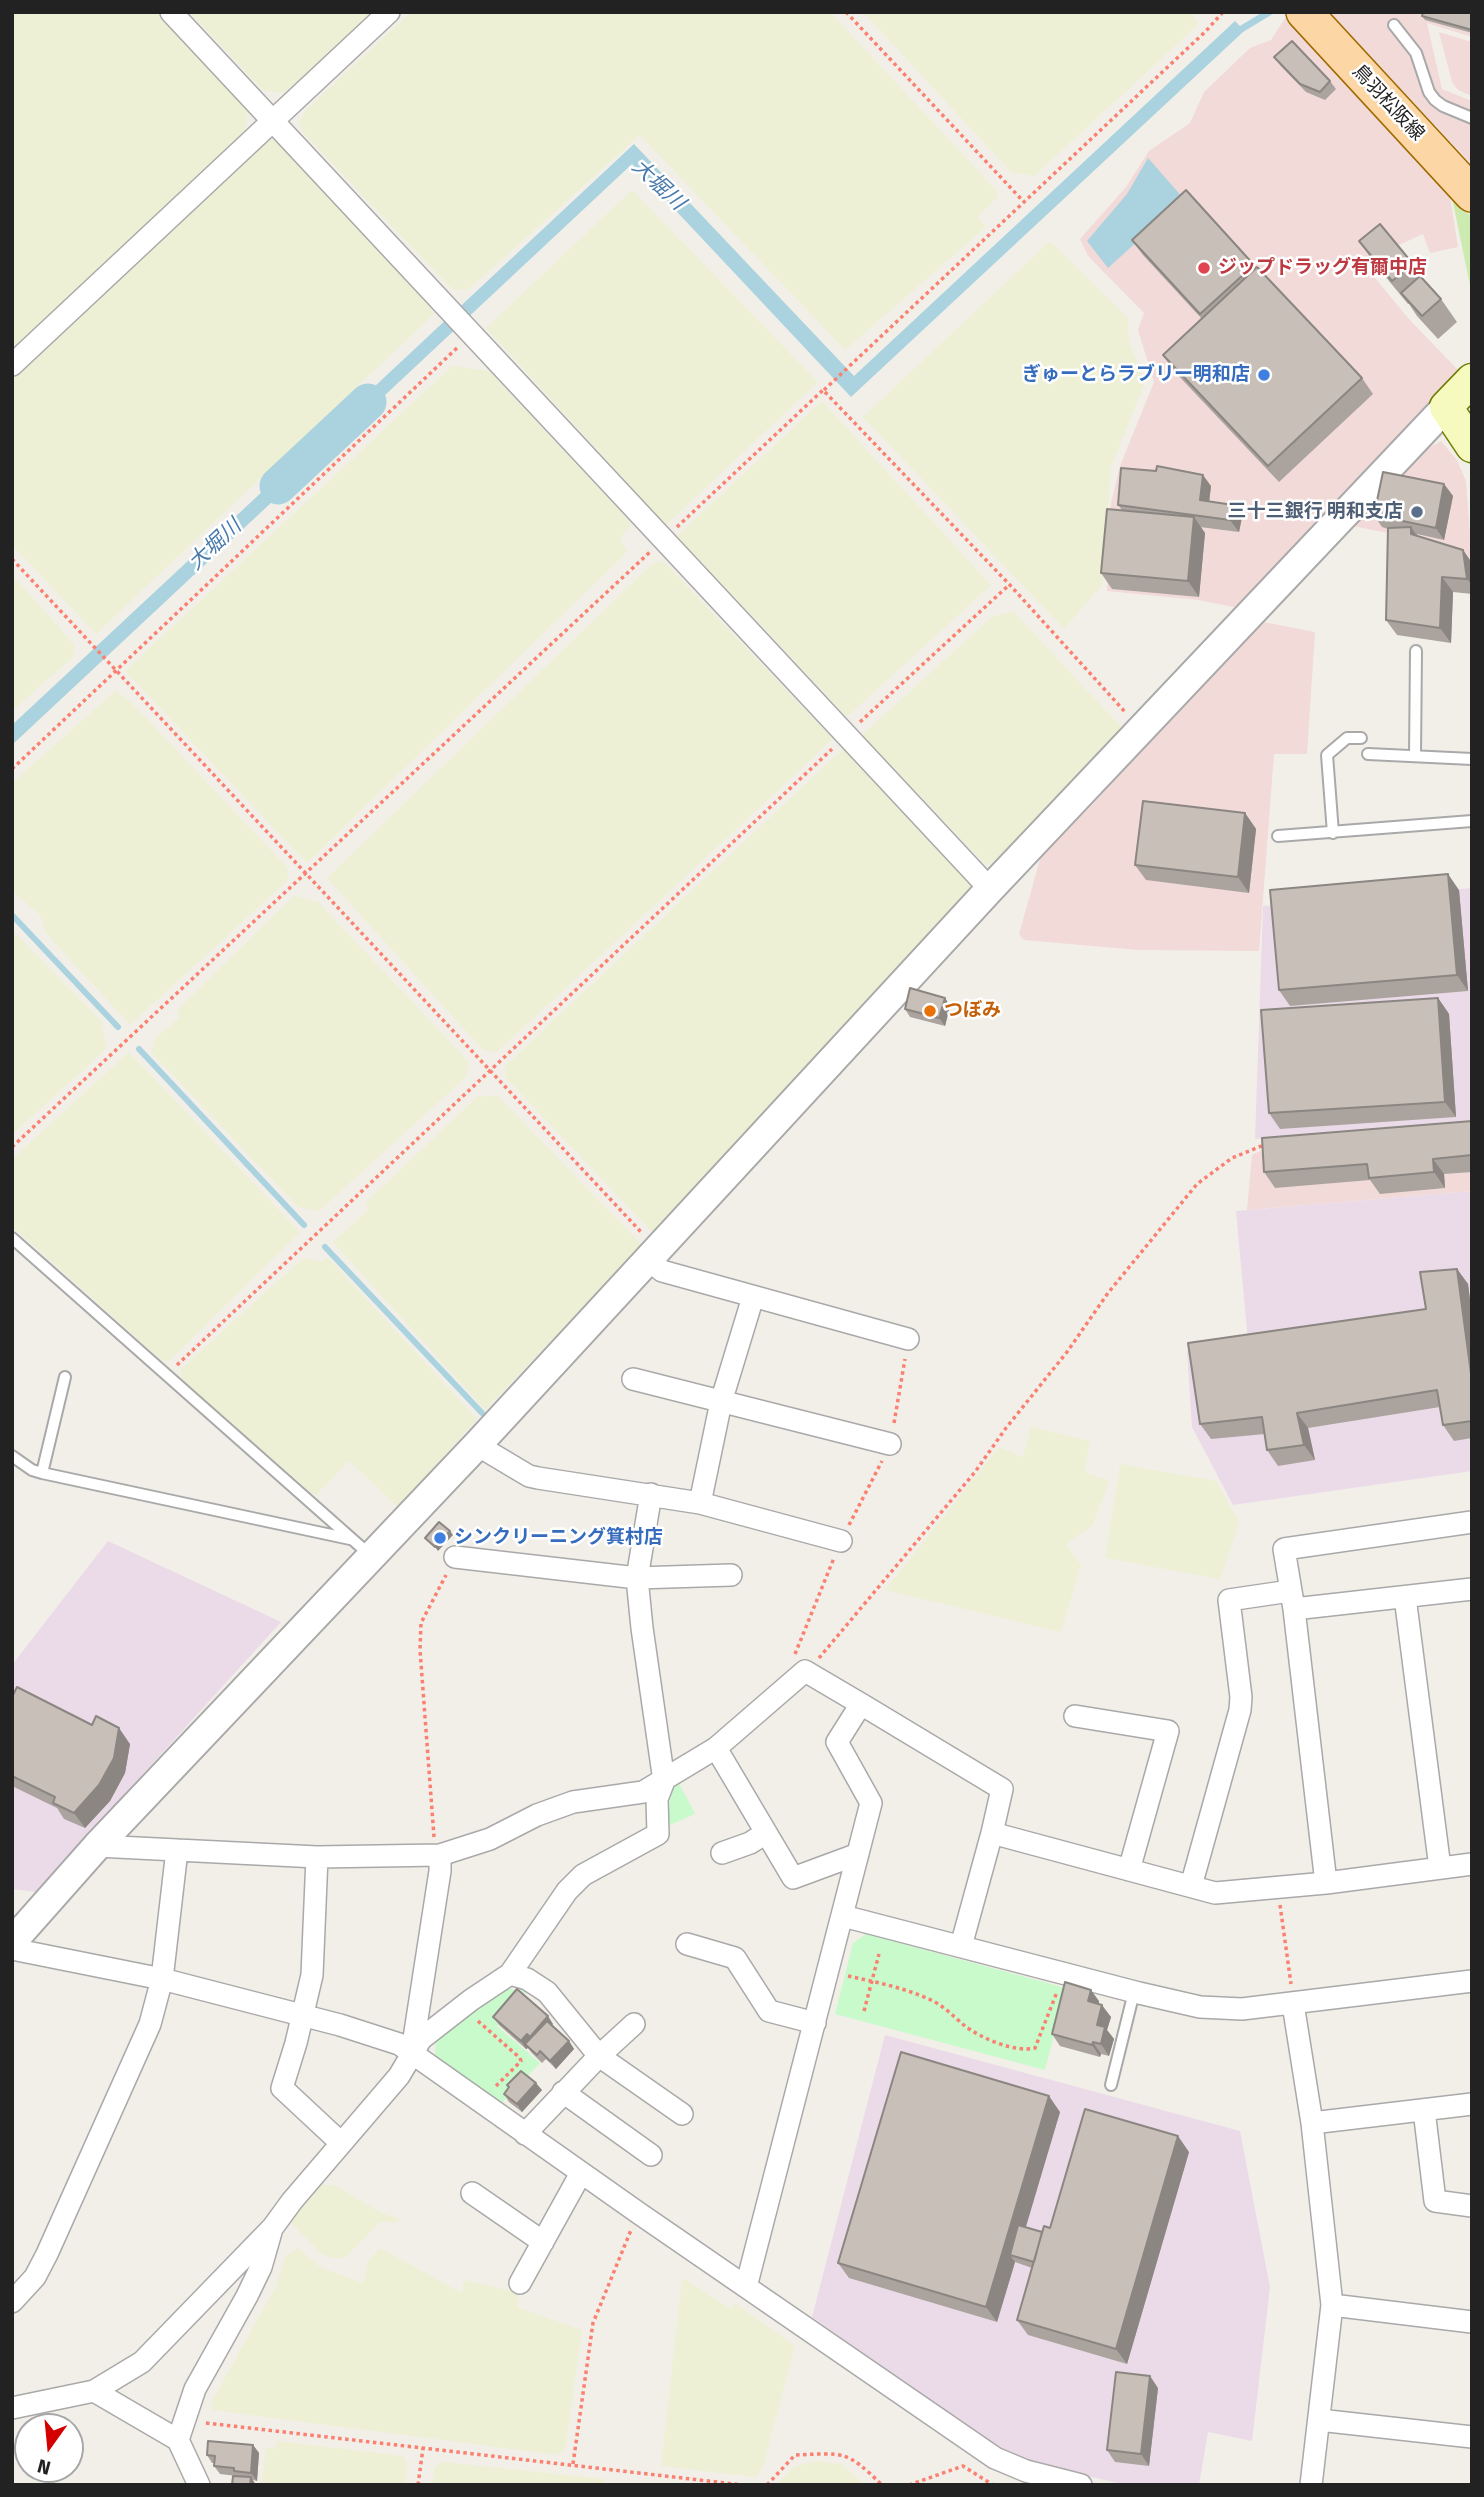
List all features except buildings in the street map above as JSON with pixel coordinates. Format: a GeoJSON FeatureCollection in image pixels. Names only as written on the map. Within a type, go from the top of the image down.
{"type":"FeatureCollection","features":[{"type":"Feature","properties":{"kind":"main road","name":"鳥羽松阪線"},"geometry":{"type":"LineString","coordinates":[[1304,12],[1472,194]]}},
{"type":"Feature","properties":{"kind":"main road"},"geometry":{"type":"LineString","coordinates":[[1472,380],[1446,407],[1472,446]]}},
{"type":"Feature","properties":{"kind":"street"},"geometry":{"type":"LineString","coordinates":[[172,12],[472,334],[669,535],[990,889]]}},
{"type":"Feature","properties":{"kind":"street"},"geometry":{"type":"LineString","coordinates":[[12,365],[388,12]]}},
{"type":"Feature","properties":{"kind":"street"},"geometry":{"type":"LineString","coordinates":[[12,1942],[361,1548],[477,1445],[990,889],[1446,407]]}},
{"type":"Feature","properties":{"kind":"street"},"geometry":{"type":"LineString","coordinates":[[652,1254],[662,1271],[908,1339]]}},
{"type":"Feature","properties":{"kind":"street"},"geometry":{"type":"LineString","coordinates":[[700,1503],[721,1402],[753,1297]]}},
{"type":"Feature","properties":{"kind":"street"},"geometry":{"type":"LineString","coordinates":[[633,1379],[890,1444]]}},
{"type":"Feature","properties":{"kind":"street"},"geometry":{"type":"LineString","coordinates":[[477,1445],[529,1476],[700,1503],[841,1541]]}},
{"type":"Feature","properties":{"kind":"street"},"geometry":{"type":"LineString","coordinates":[[12,2408],[94,2391],[142,2362],[273,2227],[399,2076],[421,2039],[510,1974],[567,1891],[583,1875],[658,1834],[657,1799],[664,1780],[642,1628],[638,1578],[651,1494]]}},
{"type":"Feature","properties":{"kind":"street"},"geometry":{"type":"LineString","coordinates":[[1326,1883],[1284,1549],[1472,1522]]}},
{"type":"Feature","properties":{"kind":"street"},"geometry":{"type":"LineString","coordinates":[[455,1557],[638,1578],[731,1575]]}},
{"type":"Feature","properties":{"kind":"street"},"geometry":{"type":"LineString","coordinates":[[1191,1886],[1240,1710],[1241,1696],[1229,1600],[1405,1597],[1472,1589]]}},
{"type":"Feature","properties":{"kind":"street"},"geometry":{"type":"LineString","coordinates":[[1405,1597],[1440,1868]]}},
{"type":"Feature","properties":{"kind":"street"},"geometry":{"type":"LineString","coordinates":[[97,1846],[317,1857],[440,1855],[490,1839],[549,1810],[573,1802],[643,1792],[716,1748],[805,1671],[1002,1789],[961,1946]]}},
{"type":"Feature","properties":{"kind":"street"},"geometry":{"type":"LineString","coordinates":[[746,2287],[871,1802],[837,1742],[861,1704]]}},
{"type":"Feature","properties":{"kind":"street"},"geometry":{"type":"LineString","coordinates":[[1075,1716],[1168,1731],[1129,1870]]}},
{"type":"Feature","properties":{"kind":"street"},"geometry":{"type":"LineString","coordinates":[[716,1748],[793,1878],[858,1854]]}},
{"type":"Feature","properties":{"kind":"street"},"geometry":{"type":"LineString","coordinates":[[722,1853],[750,1843],[766,1833]]}},
{"type":"Feature","properties":{"kind":"street"},"geometry":{"type":"LineString","coordinates":[[992,1833],[1214,1893],[1326,1883],[1472,1864]]}},
{"type":"Feature","properties":{"kind":"street"},"geometry":{"type":"LineString","coordinates":[[12,2302],[35,2277],[47,2254],[150,2024],[162,1979],[177,1850]]}},
{"type":"Feature","properties":{"kind":"street"},"geometry":{"type":"LineString","coordinates":[[411,2053],[440,1871],[440,1855]]}},
{"type":"Feature","properties":{"kind":"street"},"geometry":{"type":"LineString","coordinates":[[317,1857],[312,1975],[282,2088],[341,2143]]}},
{"type":"Feature","properties":{"kind":"street"},"geometry":{"type":"LineString","coordinates":[[843,1916],[1134,1992],[1187,2004],[1220,2008],[1242,2009],[1293,2004],[1472,1981]]}},
{"type":"Feature","properties":{"kind":"street"},"geometry":{"type":"LineString","coordinates":[[687,1944],[735,1958],[769,2011],[815,2023]]}},
{"type":"Feature","properties":{"kind":"street"},"geometry":{"type":"LineString","coordinates":[[12,1949],[162,1979],[387,2039],[486,2091],[525,2134],[995,2458],[1026,2472],[1081,2485]]}},
{"type":"Feature","properties":{"kind":"street"},"geometry":{"type":"LineString","coordinates":[[510,1974],[527,1979],[547,1992],[599,2056],[682,2114]]}},
{"type":"Feature","properties":{"kind":"street"},"geometry":{"type":"LineString","coordinates":[[1293,2004],[1312,2123],[1332,2305],[1311,2485]]}},
{"type":"Feature","properties":{"kind":"street"},"geometry":{"type":"LineString","coordinates":[[525,2134],[563,2091],[634,2024]]}},
{"type":"Feature","properties":{"kind":"street"},"geometry":{"type":"LineString","coordinates":[[563,2091],[651,2155]]}},
{"type":"Feature","properties":{"kind":"street"},"geometry":{"type":"LineString","coordinates":[[1312,2123],[1472,2104]]}},
{"type":"Feature","properties":{"kind":"street"},"geometry":{"type":"LineString","coordinates":[[1424,2110],[1435,2201],[1472,2206]]}},
{"type":"Feature","properties":{"kind":"street"},"geometry":{"type":"LineString","coordinates":[[520,2283],[581,2173]]}},
{"type":"Feature","properties":{"kind":"street"},"geometry":{"type":"LineString","coordinates":[[472,2193],[543,2242]]}},
{"type":"Feature","properties":{"kind":"street"},"geometry":{"type":"LineString","coordinates":[[178,2440],[195,2389],[261,2267],[273,2227]]}},
{"type":"Feature","properties":{"kind":"street"},"geometry":{"type":"LineString","coordinates":[[1332,2305],[1472,2322]]}},
{"type":"Feature","properties":{"kind":"street"},"geometry":{"type":"LineString","coordinates":[[94,2391],[178,2440],[199,2485]]}},
{"type":"Feature","properties":{"kind":"street"},"geometry":{"type":"LineString","coordinates":[[1319,2420],[1472,2437]]}},
{"type":"Feature","properties":{"kind":"lane"},"geometry":{"type":"LineString","coordinates":[[1394,25],[1416,53],[1429,92],[1435,100],[1472,118]]}},
{"type":"Feature","properties":{"kind":"lane"},"geometry":{"type":"LineString","coordinates":[[1415,756],[1416,652]]}},
{"type":"Feature","properties":{"kind":"lane"},"geometry":{"type":"LineString","coordinates":[[1333,833],[1327,755],[1347,738],[1361,738]]}},
{"type":"Feature","properties":{"kind":"lane"},"geometry":{"type":"LineString","coordinates":[[1368,754],[1472,759]]}},
{"type":"Feature","properties":{"kind":"lane"},"geometry":{"type":"LineString","coordinates":[[1278,836],[1472,821]]}},
{"type":"Feature","properties":{"kind":"lane"},"geometry":{"type":"LineString","coordinates":[[12,1238],[361,1548]]}},
{"type":"Feature","properties":{"kind":"lane"},"geometry":{"type":"LineString","coordinates":[[42,1473],[65,1377]]}},
{"type":"Feature","properties":{"kind":"lane"},"geometry":{"type":"LineString","coordinates":[[12,1456],[32,1470],[42,1473],[361,1548]]}},
{"type":"Feature","properties":{"kind":"lane"},"geometry":{"type":"LineString","coordinates":[[1111,2085],[1134,1992]]}},
{"type":"Feature","properties":{"kind":"path"},"geometry":{"type":"LineString","coordinates":[[846,12],[1023,201]]}},
{"type":"Feature","properties":{"kind":"path"},"geometry":{"type":"LineString","coordinates":[[12,1147],[833,382],[1223,12]]}},
{"type":"Feature","properties":{"kind":"path"},"geometry":{"type":"LineString","coordinates":[[12,769],[472,334]]}},
{"type":"Feature","properties":{"kind":"path"},"geometry":{"type":"LineString","coordinates":[[823,390],[1009,584],[1141,729]]}},
{"type":"Feature","properties":{"kind":"path"},"geometry":{"type":"LineString","coordinates":[[12,559],[491,1070],[652,1254]]}},
{"type":"Feature","properties":{"kind":"path"},"geometry":{"type":"LineString","coordinates":[[165,1376],[1009,584]]}},
{"type":"Feature","properties":{"kind":"path"},"geometry":{"type":"LineString","coordinates":[[908,1339],[890,1444],[841,1541],[792,1662],[805,1671],[975,1472],[1006,1428],[1068,1352],[1108,1293],[1197,1184],[1232,1158],[1269,1142]]}},
{"type":"Feature","properties":{"kind":"path"},"geometry":{"type":"LineString","coordinates":[[440,1855],[434,1841],[419,1650],[421,1623],[455,1557]]}},
{"type":"Feature","properties":{"kind":"path"},"geometry":{"type":"LineString","coordinates":[[1278,1888],[1293,2004]]}},
{"type":"Feature","properties":{"kind":"path"},"geometry":{"type":"LineString","coordinates":[[864,2011],[878,1954]]}},
{"type":"Feature","properties":{"kind":"path"},"geometry":{"type":"LineString","coordinates":[[829,1971],[935,2001],[966,2027],[1003,2044],[1026,2050],[1035,2048],[1064,1973]]}},
{"type":"Feature","properties":{"kind":"path"},"geometry":{"type":"LineString","coordinates":[[471,2000],[482,2015],[477,2020],[521,2061],[486,2091]]}},
{"type":"Feature","properties":{"kind":"path"},"geometry":{"type":"LineString","coordinates":[[573,2464],[593,2323],[627,2237],[639,2214]]}},
{"type":"Feature","properties":{"kind":"path"},"geometry":{"type":"LineString","coordinates":[[186,2420],[743,2485]]}},
{"type":"Feature","properties":{"kind":"path"},"geometry":{"type":"LineString","coordinates":[[418,2485],[423,2448]]}},
{"type":"Feature","properties":{"kind":"path"},"geometry":{"type":"LineString","coordinates":[[767,2485],[795,2455],[844,2454],[860,2463],[882,2485]]}},
{"type":"Feature","properties":{"kind":"path"},"geometry":{"type":"LineString","coordinates":[[909,2485],[962,2466],[993,2485]]}},
{"type":"Feature","properties":{"kind":"shaded area"},"geometry":{"type":"Polygon","coordinates":[[[1329,12],[1472,12],[1472,37],[1427,23],[1442,89],[1472,101],[1472,165],[1329,12]]]}},
{"type":"Feature","properties":{"kind":"shaded area"},"geometry":{"type":"Polygon","coordinates":[[[1285,18],[1449,191],[1458,247],[1430,253],[1423,234],[1362,262],[1408,318],[1458,370],[1239,608],[1198,600],[1107,591],[1111,503],[1120,466],[1154,382],[1138,330],[1144,313],[1088,256],[1080,239],[1126,187],[1149,151],[1190,123],[1204,92],[1250,48],[1271,40],[1285,18]]]}},
{"type":"Feature","properties":{"kind":"shaded area"},"geometry":{"type":"Polygon","coordinates":[[[1439,32],[1472,42],[1472,96],[1458,90],[1452,82],[1439,32]]]}},
{"type":"Feature","properties":{"kind":"shaded area"},"geometry":{"type":"Polygon","coordinates":[[[1441,441],[1457,460],[1466,481],[1472,560],[1426,547],[1427,541],[1348,525],[1414,462],[1415,456],[1441,441]]]}},
{"type":"Feature","properties":{"kind":"shaded area"},"geometry":{"type":"Polygon","coordinates":[[[1258,621],[1315,632],[1307,754],[1274,754],[1259,951],[1138,950],[1024,940],[1019,934],[1041,856],[1093,804],[1258,621]]]}},
{"type":"Feature","properties":{"kind":"shaded area"},"geometry":{"type":"Polygon","coordinates":[[[1472,888],[1472,1121],[1255,1139],[1263,906],[1472,888]]]}},
{"type":"Feature","properties":{"kind":"shaded area"},"geometry":{"type":"Polygon","coordinates":[[[1472,1134],[1472,1191],[1247,1210],[1252,1155],[1266,1148],[1472,1134]]]}},
{"type":"Feature","properties":{"kind":"shaded area"},"geometry":{"type":"Polygon","coordinates":[[[1472,1191],[1472,1471],[1233,1505],[1192,1427],[1187,1351],[1248,1341],[1236,1211],[1472,1191]]]}},
{"type":"Feature","properties":{"kind":"shaded area"},"geometry":{"type":"Polygon","coordinates":[[[108,1541],[281,1622],[36,1892],[12,1889],[12,1665],[108,1541]]]}},
{"type":"Feature","properties":{"kind":"shaded area"},"geometry":{"type":"Polygon","coordinates":[[[885,2035],[1240,2131],[1270,2287],[1252,2441],[1208,2432],[1199,2485],[1126,2485],[1041,2465],[998,2447],[957,2421],[812,2317],[885,2035]]]}},
{"type":"Feature","properties":{"kind":"green space"},"geometry":{"type":"Polygon","coordinates":[[[12,12],[157,12],[248,111],[245,132],[12,351],[12,12]]]}},
{"type":"Feature","properties":{"kind":"green space"},"geometry":{"type":"Polygon","coordinates":[[[189,12],[374,12],[287,93],[264,91],[189,12]]]}},
{"type":"Feature","properties":{"kind":"green space"},"geometry":{"type":"Polygon","coordinates":[[[411,12],[830,12],[998,192],[997,198],[977,217],[986,227],[845,350],[640,135],[469,289],[453,290],[304,134],[299,123],[305,111],[411,12]]]}},
{"type":"Feature","properties":{"kind":"green space"},"geometry":{"type":"Polygon","coordinates":[[[863,12],[1191,12],[1198,25],[1034,176],[1011,172],[863,12]]]}},
{"type":"Feature","properties":{"kind":"green space"},"geometry":{"type":"Polygon","coordinates":[[[271,137],[279,139],[435,313],[96,634],[12,545],[12,379],[271,137]]]}},
{"type":"Feature","properties":{"kind":"green space"},"geometry":{"type":"Polygon","coordinates":[[[632,190],[818,382],[666,525],[486,328],[632,190]]]}},
{"type":"Feature","properties":{"kind":"green space"},"geometry":{"type":"Polygon","coordinates":[[[1451,193],[1472,218],[1472,295],[1451,193]]]}},
{"type":"Feature","properties":{"kind":"green space"},"geometry":{"type":"Polygon","coordinates":[[[1050,241],[1128,318],[1129,342],[1145,383],[1111,467],[1102,585],[1064,629],[863,417],[1050,241]]]}},
{"type":"Feature","properties":{"kind":"green space"},"geometry":{"type":"Polygon","coordinates":[[[452,366],[489,371],[632,524],[620,538],[627,552],[307,863],[125,671],[452,366]]]}},
{"type":"Feature","properties":{"kind":"green space"},"geometry":{"type":"Polygon","coordinates":[[[822,401],[991,585],[847,717],[677,536],[822,401]]]}},
{"type":"Feature","properties":{"kind":"green space"},"geometry":{"type":"Polygon","coordinates":[[[662,560],[833,739],[497,1052],[484,1051],[327,878],[650,566],[662,560]]]}},
{"type":"Feature","properties":{"kind":"green space"},"geometry":{"type":"Polygon","coordinates":[[[12,575],[74,644],[73,657],[12,711],[12,575]]]}},
{"type":"Feature","properties":{"kind":"green space"},"geometry":{"type":"Polygon","coordinates":[[[1014,612],[1123,729],[997,859],[986,865],[862,735],[993,616],[1014,612]]]}},
{"type":"Feature","properties":{"kind":"green space"},"geometry":{"type":"Polygon","coordinates":[[[115,691],[130,701],[287,867],[288,880],[130,1025],[46,933],[40,915],[12,891],[12,783],[115,691]]]}},
{"type":"Feature","properties":{"kind":"green space"},"geometry":{"type":"Polygon","coordinates":[[[846,746],[972,885],[970,895],[654,1234],[506,1078],[505,1066],[846,746]]]}},
{"type":"Feature","properties":{"kind":"green space"},"geometry":{"type":"Polygon","coordinates":[[[294,896],[318,902],[470,1063],[465,1078],[319,1211],[298,1207],[151,1052],[155,1038],[178,1019],[178,1009],[294,896]]]}},
{"type":"Feature","properties":{"kind":"green space"},"geometry":{"type":"Polygon","coordinates":[[[12,930],[102,1022],[106,1049],[12,1135],[12,930]]]}},
{"type":"Feature","properties":{"kind":"green space"},"geometry":{"type":"Polygon","coordinates":[[[129,1052],[300,1232],[169,1361],[161,1360],[12,1226],[12,1159],[129,1052]]]}},
{"type":"Feature","properties":{"kind":"green space"},"geometry":{"type":"Polygon","coordinates":[[[497,1095],[642,1245],[485,1410],[333,1242],[369,1209],[365,1203],[477,1097],[497,1095]]]}},
{"type":"Feature","properties":{"kind":"green space"},"geometry":{"type":"Polygon","coordinates":[[[303,1258],[322,1262],[328,1258],[477,1419],[398,1507],[349,1461],[315,1496],[181,1380],[181,1369],[303,1258]]]}},
{"type":"Feature","properties":{"kind":"green space"},"geometry":{"type":"Polygon","coordinates":[[[1031,1427],[1090,1441],[1084,1472],[1109,1481],[1093,1525],[1066,1544],[1081,1565],[1061,1632],[885,1590],[999,1447],[1023,1457],[1031,1427]]]}},
{"type":"Feature","properties":{"kind":"green space"},"geometry":{"type":"Polygon","coordinates":[[[1120,1464],[1216,1481],[1239,1522],[1220,1579],[1105,1558],[1120,1464]]]}},
{"type":"Feature","properties":{"kind":"green space"},"geometry":{"type":"Polygon","coordinates":[[[679,1783],[695,1814],[670,1825],[668,1815],[672,1787],[679,1783]]]}},
{"type":"Feature","properties":{"kind":"green space"},"geometry":{"type":"Polygon","coordinates":[[[866,1934],[1066,1988],[1045,2070],[835,2014],[853,1943],[866,1934]]]}},
{"type":"Feature","properties":{"kind":"green space"},"geometry":{"type":"Polygon","coordinates":[[[509,1989],[527,1991],[497,2026],[540,2063],[501,2104],[435,2059],[436,2038],[494,1994],[509,1989]]]}},
{"type":"Feature","properties":{"kind":"green space"},"geometry":{"type":"Polygon","coordinates":[[[319,2184],[336,2186],[382,2213],[400,2219],[398,2222],[380,2222],[344,2259],[330,2257],[318,2251],[290,2221],[319,2184]]]}},
{"type":"Feature","properties":{"kind":"green space"},"geometry":{"type":"Polygon","coordinates":[[[298,2248],[320,2267],[363,2283],[368,2261],[380,2248],[462,2293],[464,2280],[520,2293],[517,2307],[582,2330],[563,2450],[558,2455],[212,2410],[211,2403],[276,2286],[285,2257],[298,2248]]]}},
{"type":"Feature","properties":{"kind":"green space"},"geometry":{"type":"Polygon","coordinates":[[[682,2278],[731,2309],[735,2303],[795,2346],[763,2467],[756,2477],[661,2466],[682,2278]]]}},
{"type":"Feature","properties":{"kind":"green space"},"geometry":{"type":"Polygon","coordinates":[[[277,2441],[403,2456],[408,2464],[405,2485],[261,2485],[266,2448],[275,2449],[277,2441]]]}},
{"type":"Feature","properties":{"kind":"green space"},"geometry":{"type":"Polygon","coordinates":[[[818,2461],[841,2464],[865,2485],[776,2485],[795,2466],[818,2461]]]}},
{"type":"Feature","properties":{"kind":"green space"},"geometry":{"type":"Polygon","coordinates":[[[443,2462],[605,2479],[604,2485],[432,2485],[434,2467],[443,2462]]]}},
{"type":"Feature","properties":{"kind":"water"},"geometry":{"type":"Polygon","coordinates":[[[1263,12],[1276,12],[1243,32],[851,397],[632,164],[337,440],[328,430],[634,144],[854,376],[1235,21],[1240,26],[1263,12]]]}},
{"type":"Feature","properties":{"kind":"water"},"geometry":{"type":"Polygon","coordinates":[[[1148,158],[1184,199],[1108,268],[1087,241],[1127,194],[1148,158]]]}},
{"type":"Feature","properties":{"kind":"water"},"geometry":{"type":"Polygon","coordinates":[[[309,448],[319,458],[12,745],[12,725],[309,448]]]}},
{"type":"Feature","properties":{"kind":"waterway","name":"大堀川"},"geometry":{"type":"LineString","coordinates":[[278,486],[368,402]]}},
{"type":"Feature","properties":{"kind":"waterway"},"geometry":{"type":"LineString","coordinates":[[12,915],[118,1027]]}},
{"type":"Feature","properties":{"kind":"waterway"},"geometry":{"type":"LineString","coordinates":[[139,1049],[304,1225]]}},
{"type":"Feature","properties":{"kind":"waterway"},"geometry":{"type":"LineString","coordinates":[[325,1247],[482,1413]]}},
{"type":"Feature","properties":{"kind":"place","name":"ジップドラッグ有爾中店"},"geometry":{"type":"Point","coordinates":[1204,268]}},
{"type":"Feature","properties":{"kind":"place","name":"ぎゅーとらラブリー明和店"},"geometry":{"type":"Point","coordinates":[1264,375]}},
{"type":"Feature","properties":{"kind":"place","name":"三十三銀行 明和支店"},"geometry":{"type":"Point","coordinates":[1417,512]}},
{"type":"Feature","properties":{"kind":"place","name":"つぼみ"},"geometry":{"type":"Point","coordinates":[930,1011]}},
{"type":"Feature","properties":{"kind":"place","name":"シンクリーニング箕村店"},"geometry":{"type":"Point","coordinates":[440,1538]}}]}
